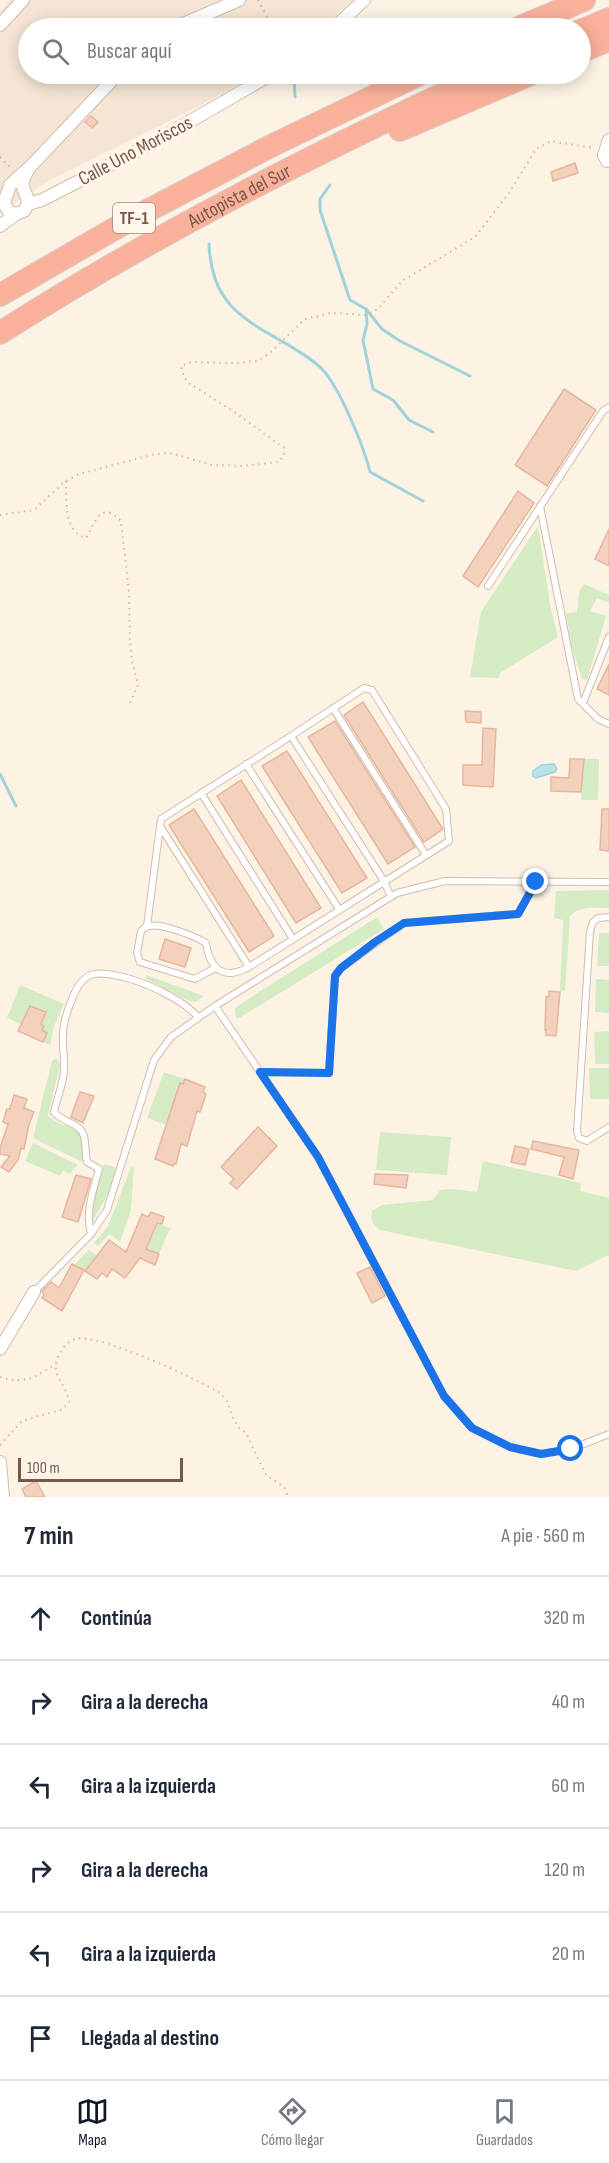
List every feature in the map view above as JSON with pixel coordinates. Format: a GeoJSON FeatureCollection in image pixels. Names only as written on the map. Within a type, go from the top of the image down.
{"type":"FeatureCollection","features":[{"type":"Feature","properties":{"kind":"highway"},"geometry":{"type":"LineString","coordinates":[[542,18],[584,0]]}},
{"type":"Feature","properties":{"kind":"highway"},"geometry":{"type":"LineString","coordinates":[[591,26],[609,19]]}},
{"type":"Feature","properties":{"kind":"highway"},"geometry":{"type":"LineString","coordinates":[[591,47],[609,40]]}},
{"type":"Feature","properties":{"kind":"highway","name":"Autopista del Sur"},"geometry":{"type":"LineString","coordinates":[[0,295],[148,210],[271,146],[399,84]]}},
{"type":"Feature","properties":{"kind":"highway","name":"Autopista del Sur"},"geometry":{"type":"LineString","coordinates":[[0,333],[56,297],[181,226],[302,162],[465,84]]}},
{"type":"Feature","properties":{"kind":"highway"},"geometry":{"type":"LineString","coordinates":[[181,226],[508,84]]}},
{"type":"Feature","properties":{"kind":"street"},"geometry":{"type":"LineString","coordinates":[[0,25],[23,0]]}},
{"type":"Feature","properties":{"kind":"street"},"geometry":{"type":"LineString","coordinates":[[197,18],[239,0]]}},
{"type":"Feature","properties":{"kind":"street"},"geometry":{"type":"LineString","coordinates":[[345,18],[364,0]]}},
{"type":"Feature","properties":{"kind":"street"},"geometry":{"type":"LineString","coordinates":[[16,214],[9,212],[5,206],[4,195],[10,185],[109,84]]}},
{"type":"Feature","properties":{"kind":"street","name":"Calle Uno Moriscos"},"geometry":{"type":"LineString","coordinates":[[0,226],[24,211],[28,204],[42,200],[149,145],[255,84]]}},
{"type":"Feature","properties":{"kind":"street"},"geometry":{"type":"LineString","coordinates":[[28,204],[28,197],[23,191],[21,182],[30,167]]}},
{"type":"Feature","properties":{"kind":"street"},"geometry":{"type":"LineString","coordinates":[[4,195],[14,190],[23,191]]}},
{"type":"Feature","properties":{"kind":"street"},"geometry":{"type":"LineString","coordinates":[[0,1349],[34,1292]]}},
{"type":"Feature","properties":{"kind":"street"},"geometry":{"type":"LineString","coordinates":[[0,1462],[3,1497]]}},
{"type":"Feature","properties":{"kind":"lane"},"geometry":{"type":"LineString","coordinates":[[488,586],[603,411],[609,407]]}},
{"type":"Feature","properties":{"kind":"lane"},"geometry":{"type":"LineString","coordinates":[[540,506],[578,699],[598,719],[609,724]]}},
{"type":"Feature","properties":{"kind":"lane"},"geometry":{"type":"LineString","coordinates":[[583,703],[609,637]]}},
{"type":"Feature","properties":{"kind":"lane"},"geometry":{"type":"LineString","coordinates":[[147,926],[161,819],[364,688],[372,690],[447,810],[449,841],[240,972],[229,973],[215,968],[208,959],[206,943],[199,939],[159,926],[147,926],[141,931],[136,953],[140,962],[195,979],[215,968]]}},
{"type":"Feature","properties":{"kind":"lane"},"geometry":{"type":"LineString","coordinates":[[333,708],[426,855]]}},
{"type":"Feature","properties":{"kind":"lane"},"geometry":{"type":"LineString","coordinates":[[291,736],[384,881],[391,897]]}},
{"type":"Feature","properties":{"kind":"lane"},"geometry":{"type":"LineString","coordinates":[[246,764],[339,909]]}},
{"type":"Feature","properties":{"kind":"lane"},"geometry":{"type":"LineString","coordinates":[[201,793],[292,939]]}},
{"type":"Feature","properties":{"kind":"lane"},"geometry":{"type":"LineString","coordinates":[[160,826],[249,967]]}},
{"type":"Feature","properties":{"kind":"lane"},"geometry":{"type":"LineString","coordinates":[[34,1292],[91,1234],[107,1210],[154,1060],[171,1037],[198,1017],[397,893],[445,881],[609,882]]}},
{"type":"Feature","properties":{"kind":"lane"},"geometry":{"type":"LineString","coordinates":[[260,1072],[329,1073],[335,976],[341,968],[375,942],[404,923],[518,914],[536,882]]}},
{"type":"Feature","properties":{"kind":"lane"},"geometry":{"type":"LineString","coordinates":[[609,917],[598,918],[593,922],[590,932],[577,1131],[579,1138],[587,1141],[609,1127]]}},
{"type":"Feature","properties":{"kind":"lane"},"geometry":{"type":"LineString","coordinates":[[91,1234],[88,1211],[99,1169],[87,1162],[83,1132],[77,1126],[58,1117],[54,1112],[64,1068],[64,1018],[75,990],[85,977],[93,974],[109,974],[134,980],[152,988],[189,1006],[198,1017]]}},
{"type":"Feature","properties":{"kind":"lane"},"geometry":{"type":"LineString","coordinates":[[215,1006],[318,1157],[444,1396],[472,1428],[510,1447],[541,1454],[571,1449],[609,1434]]}},
{"type":"Feature","properties":{"kind":"path"},"geometry":{"type":"LineString","coordinates":[[258,0],[268,18]]}},
{"type":"Feature","properties":{"kind":"path"},"geometry":{"type":"LineString","coordinates":[[0,515],[34,510],[66,481],[92,468],[166,453],[212,465],[242,466],[279,462],[284,455],[284,448],[233,411],[187,382],[181,366],[191,362],[257,362],[270,353],[304,320],[331,313],[366,315],[378,309],[402,281],[475,237],[509,193],[536,149],[551,141],[565,142],[608,155]]}},
{"type":"Feature","properties":{"kind":"path"},"geometry":{"type":"LineString","coordinates":[[0,157],[15,172]]}},
{"type":"Feature","properties":{"kind":"path"},"geometry":{"type":"LineString","coordinates":[[66,481],[67,513],[73,531],[79,537],[86,538],[98,515],[106,511],[114,513],[122,521],[129,592],[130,642],[138,685],[130,703]]}},
{"type":"Feature","properties":{"kind":"path"},"geometry":{"type":"LineString","coordinates":[[0,1445],[22,1421],[63,1409],[69,1402],[68,1394],[56,1372],[56,1364],[64,1345],[74,1339],[87,1337],[134,1353],[220,1393],[227,1401],[239,1428],[246,1433],[266,1475],[284,1487],[288,1497]]}},
{"type":"Feature","properties":{"kind":"path"},"geometry":{"type":"LineString","coordinates":[[0,1377],[21,1381],[37,1377],[56,1364]]}},
{"type":"Feature","properties":{"kind":"shaded area"},"geometry":{"type":"Polygon","coordinates":[[[10,0],[353,0],[332,18],[18,18],[18,84],[239,84],[47,182],[0,212],[0,11],[10,0]]]}},
{"type":"Feature","properties":{"kind":"green space"},"geometry":{"type":"Polygon","coordinates":[[[538,526],[550,605],[558,637],[500,673],[499,678],[470,677],[481,612],[538,526]]]}},
{"type":"Feature","properties":{"kind":"green space"},"geometry":{"type":"Polygon","coordinates":[[[584,584],[609,595],[609,603],[597,598],[590,611],[606,616],[587,680],[582,679],[572,648],[566,613],[577,612],[579,593],[584,584]]]}},
{"type":"Feature","properties":{"kind":"green space"},"geometry":{"type":"Polygon","coordinates":[[[584,759],[599,759],[598,800],[581,800],[584,759]]]}},
{"type":"Feature","properties":{"kind":"green space"},"geometry":{"type":"Polygon","coordinates":[[[609,890],[609,908],[578,910],[570,916],[565,991],[560,991],[563,920],[554,918],[556,891],[609,890]]]}},
{"type":"Feature","properties":{"kind":"green space"},"geometry":{"type":"Polygon","coordinates":[[[377,917],[384,929],[236,1018],[235,1008],[377,917]]]}},
{"type":"Feature","properties":{"kind":"green space"},"geometry":{"type":"Polygon","coordinates":[[[599,933],[609,933],[609,966],[597,966],[599,933]]]}},
{"type":"Feature","properties":{"kind":"green space"},"geometry":{"type":"Polygon","coordinates":[[[146,975],[204,996],[196,1002],[189,1001],[146,979],[146,975]]]}},
{"type":"Feature","properties":{"kind":"green space"},"geometry":{"type":"Polygon","coordinates":[[[596,979],[609,980],[609,1013],[595,1012],[596,979]]]}},
{"type":"Feature","properties":{"kind":"green space"},"geometry":{"type":"Polygon","coordinates":[[[20,985],[64,1004],[54,1026],[50,1045],[43,1042],[47,1033],[42,1030],[41,1024],[45,1012],[30,1006],[21,1024],[7,1018],[20,985]]]}},
{"type":"Feature","properties":{"kind":"green space"},"geometry":{"type":"Polygon","coordinates":[[[609,1031],[609,1064],[595,1064],[594,1032],[609,1031]]]}},
{"type":"Feature","properties":{"kind":"green space"},"geometry":{"type":"Polygon","coordinates":[[[57,1058],[60,1065],[48,1115],[51,1119],[78,1132],[82,1140],[82,1162],[33,1138],[52,1061],[57,1058]]]}},
{"type":"Feature","properties":{"kind":"green space"},"geometry":{"type":"Polygon","coordinates":[[[589,1068],[609,1068],[609,1099],[590,1099],[589,1068]]]}},
{"type":"Feature","properties":{"kind":"green space"},"geometry":{"type":"Polygon","coordinates":[[[164,1072],[185,1079],[169,1126],[147,1118],[164,1072]]]}},
{"type":"Feature","properties":{"kind":"green space"},"geometry":{"type":"Polygon","coordinates":[[[380,1132],[451,1137],[447,1175],[376,1170],[380,1132]]]}},
{"type":"Feature","properties":{"kind":"green space"},"geometry":{"type":"Polygon","coordinates":[[[33,1143],[78,1165],[69,1174],[63,1170],[60,1176],[25,1161],[33,1143]]]}},
{"type":"Feature","properties":{"kind":"green space"},"geometry":{"type":"Polygon","coordinates":[[[483,1161],[581,1183],[580,1191],[609,1198],[609,1256],[576,1271],[380,1230],[373,1222],[372,1211],[382,1205],[433,1200],[440,1190],[477,1192],[483,1161]]]}},
{"type":"Feature","properties":{"kind":"green space"},"geometry":{"type":"Polygon","coordinates":[[[104,1164],[117,1168],[108,1194],[93,1221],[91,1220],[92,1207],[104,1164]]]}},
{"type":"Feature","properties":{"kind":"green space"},"geometry":{"type":"Polygon","coordinates":[[[131,1167],[134,1168],[131,1210],[120,1242],[109,1234],[98,1246],[94,1243],[108,1226],[131,1167]]]}},
{"type":"Feature","properties":{"kind":"green space"},"geometry":{"type":"Polygon","coordinates":[[[157,1223],[170,1228],[159,1254],[146,1249],[157,1223]]]}},
{"type":"Feature","properties":{"kind":"green space"},"geometry":{"type":"Polygon","coordinates":[[[89,1250],[96,1255],[85,1271],[74,1265],[89,1250]]]}},
{"type":"Feature","properties":{"kind":"water"},"geometry":{"type":"Polygon","coordinates":[[[554,764],[557,769],[555,772],[536,778],[533,776],[533,771],[541,765],[554,764]]]}},
{"type":"Feature","properties":{"kind":"building"},"geometry":{"type":"Polygon","coordinates":[[[91,116],[98,122],[92,128],[85,122],[91,116]]]}},
{"type":"Feature","properties":{"kind":"building"},"geometry":{"type":"Polygon","coordinates":[[[575,163],[578,173],[553,181],[551,172],[575,163]]]}},
{"type":"Feature","properties":{"kind":"building"},"geometry":{"type":"Polygon","coordinates":[[[564,389],[596,410],[547,486],[515,465],[564,389]]]}},
{"type":"Feature","properties":{"kind":"building"},"geometry":{"type":"Polygon","coordinates":[[[518,491],[534,503],[478,587],[463,576],[518,491]]]}},
{"type":"Feature","properties":{"kind":"building"},"geometry":{"type":"Polygon","coordinates":[[[609,529],[609,566],[595,559],[609,529]]]}},
{"type":"Feature","properties":{"kind":"building"},"geometry":{"type":"Polygon","coordinates":[[[609,664],[609,695],[597,689],[609,664]]]}},
{"type":"Feature","properties":{"kind":"building"},"geometry":{"type":"Polygon","coordinates":[[[363,702],[443,829],[424,842],[344,715],[363,702]]]}},
{"type":"Feature","properties":{"kind":"building"},"geometry":{"type":"Polygon","coordinates":[[[465,711],[481,712],[481,723],[466,722],[465,711]]]}},
{"type":"Feature","properties":{"kind":"building"},"geometry":{"type":"Polygon","coordinates":[[[335,721],[415,847],[388,864],[308,737],[335,721]]]}},
{"type":"Feature","properties":{"kind":"building"},"geometry":{"type":"Polygon","coordinates":[[[483,728],[496,729],[493,787],[463,785],[463,765],[482,765],[483,728]]]}},
{"type":"Feature","properties":{"kind":"building"},"geometry":{"type":"Polygon","coordinates":[[[287,751],[367,878],[342,893],[262,766],[287,751]]]}},
{"type":"Feature","properties":{"kind":"building"},"geometry":{"type":"Polygon","coordinates":[[[570,759],[584,759],[581,792],[551,791],[551,777],[569,778],[570,759]]]}},
{"type":"Feature","properties":{"kind":"building"},"geometry":{"type":"Polygon","coordinates":[[[241,780],[321,908],[296,923],[217,796],[241,780]]]}},
{"type":"Feature","properties":{"kind":"building"},"geometry":{"type":"Polygon","coordinates":[[[194,809],[274,936],[249,952],[169,825],[194,809]]]}},
{"type":"Feature","properties":{"kind":"building"},"geometry":{"type":"Polygon","coordinates":[[[602,809],[609,809],[609,851],[600,850],[602,809]]]}},
{"type":"Feature","properties":{"kind":"building"},"geometry":{"type":"Polygon","coordinates":[[[165,939],[191,948],[185,967],[159,959],[165,939]]]}},
{"type":"Feature","properties":{"kind":"building"},"geometry":{"type":"Polygon","coordinates":[[[549,991],[560,992],[556,1036],[546,1035],[545,1030],[546,997],[549,996],[549,991]]]}},
{"type":"Feature","properties":{"kind":"building"},"geometry":{"type":"Polygon","coordinates":[[[30,1006],[46,1012],[41,1024],[44,1026],[42,1030],[47,1033],[43,1042],[18,1031],[30,1006]]]}},
{"type":"Feature","properties":{"kind":"building"},"geometry":{"type":"Polygon","coordinates":[[[185,1079],[205,1087],[203,1092],[206,1094],[200,1112],[197,1111],[187,1146],[181,1144],[176,1164],[173,1166],[155,1159],[180,1083],[183,1084],[185,1079]]]}},
{"type":"Feature","properties":{"kind":"building"},"geometry":{"type":"Polygon","coordinates":[[[80,1092],[94,1096],[83,1123],[71,1117],[80,1092]]]}},
{"type":"Feature","properties":{"kind":"building"},"geometry":{"type":"Polygon","coordinates":[[[14,1095],[27,1099],[24,1108],[34,1112],[24,1149],[21,1148],[18,1160],[9,1172],[1,1167],[10,1156],[0,1154],[0,1148],[8,1124],[3,1122],[14,1095]]]}},
{"type":"Feature","properties":{"kind":"building"},"geometry":{"type":"Polygon","coordinates":[[[258,1127],[277,1146],[237,1189],[230,1183],[234,1179],[221,1167],[258,1127]]]}},
{"type":"Feature","properties":{"kind":"building"},"geometry":{"type":"Polygon","coordinates":[[[533,1141],[579,1150],[573,1179],[559,1175],[564,1157],[531,1149],[533,1141]]]}},
{"type":"Feature","properties":{"kind":"building"},"geometry":{"type":"Polygon","coordinates":[[[515,1146],[529,1149],[525,1165],[511,1162],[515,1146]]]}},
{"type":"Feature","properties":{"kind":"building"},"geometry":{"type":"Polygon","coordinates":[[[375,1174],[408,1175],[406,1188],[374,1184],[375,1174]]]}},
{"type":"Feature","properties":{"kind":"building"},"geometry":{"type":"Polygon","coordinates":[[[76,1175],[91,1179],[78,1222],[62,1217],[76,1175]]]}},
{"type":"Feature","properties":{"kind":"building"},"geometry":{"type":"Polygon","coordinates":[[[151,1212],[164,1217],[162,1224],[157,1223],[146,1249],[159,1254],[155,1265],[140,1258],[125,1278],[112,1269],[107,1277],[102,1273],[97,1279],[85,1271],[109,1240],[126,1252],[142,1214],[148,1217],[151,1212]]]}},
{"type":"Feature","properties":{"kind":"building"},"geometry":{"type":"Polygon","coordinates":[[[72,1264],[84,1270],[62,1311],[42,1298],[44,1295],[42,1291],[51,1282],[59,1288],[72,1264]]]}},
{"type":"Feature","properties":{"kind":"building"},"geometry":{"type":"Polygon","coordinates":[[[370,1267],[385,1296],[372,1303],[357,1273],[370,1267]]]}},
{"type":"Feature","properties":{"kind":"building"},"geometry":{"type":"Polygon","coordinates":[[[36,1481],[45,1497],[26,1497],[22,1489],[36,1481]]]}},
{"type":"Feature","properties":{"kind":"waterway"},"geometry":{"type":"LineString","coordinates":[[294,84],[295,97]]}},
{"type":"Feature","properties":{"kind":"waterway"},"geometry":{"type":"LineString","coordinates":[[330,185],[320,199],[320,210],[350,300],[366,309],[382,329],[400,341],[470,376]]}},
{"type":"Feature","properties":{"kind":"waterway"},"geometry":{"type":"LineString","coordinates":[[209,244],[214,276],[226,300],[246,319],[305,355],[322,369],[350,418],[370,472],[423,501]]}},
{"type":"Feature","properties":{"kind":"waterway"},"geometry":{"type":"LineString","coordinates":[[366,309],[367,324],[363,340],[373,389],[393,400],[409,420],[433,432]]}},
{"type":"Feature","properties":{"kind":"waterway"},"geometry":{"type":"LineString","coordinates":[[0,774],[16,806]]}},
{"type":"Feature","properties":{"kind":"route"},"geometry":{"type":"LineString","coordinates":[[536,882],[518,914],[404,923],[375,942],[341,968],[335,976],[329,1073],[260,1072],[318,1157],[444,1396],[472,1428],[510,1447],[541,1454],[571,1449]]}}]}
